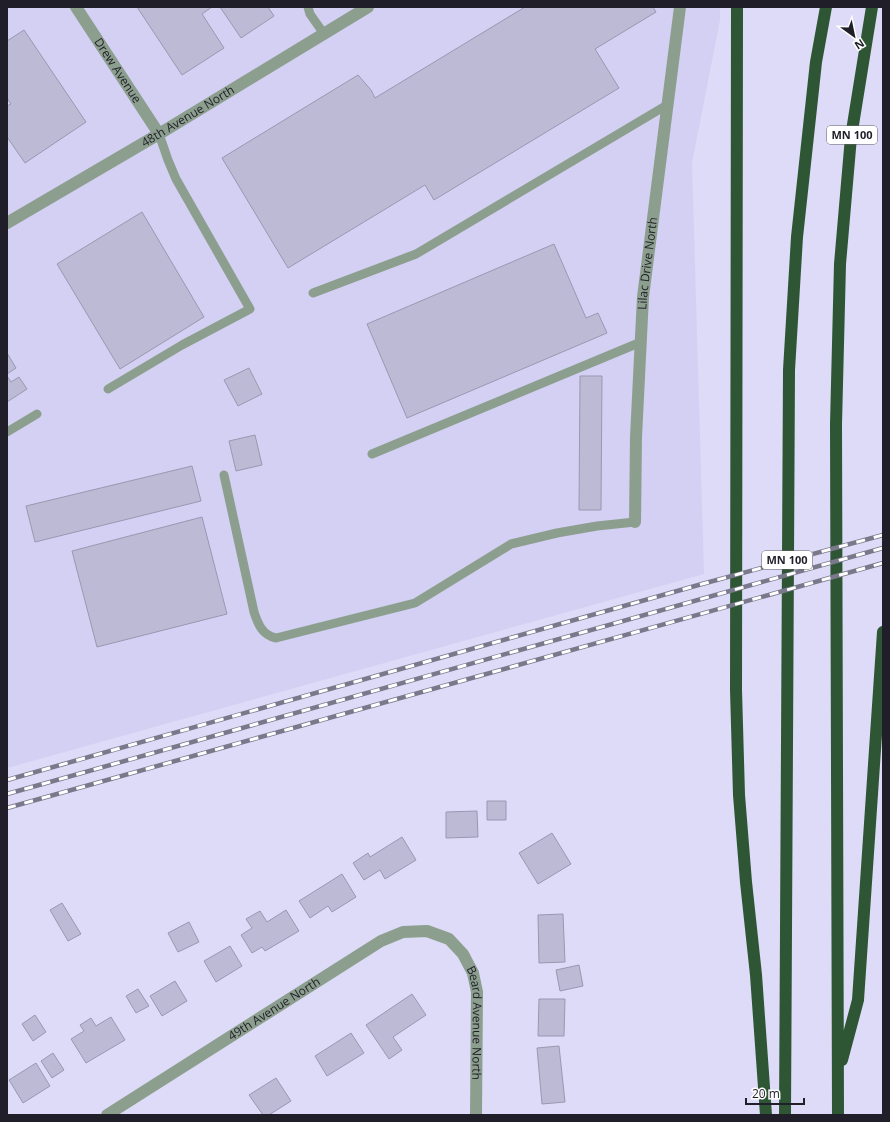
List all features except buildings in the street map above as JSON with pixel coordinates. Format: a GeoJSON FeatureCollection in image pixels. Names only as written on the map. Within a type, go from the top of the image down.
{"type":"FeatureCollection","features":[{"type":"Feature","properties":{"kind":"highway"},"geometry":{"type":"LineString","coordinates":[[737,7],[736,690],[739,795],[746,882],[756,974],[766,1115]]}},
{"type":"Feature","properties":{"kind":"highway","name":"MN 100"},"geometry":{"type":"LineString","coordinates":[[785,1115],[788,370],[797,237],[816,62],[826,7]]}},
{"type":"Feature","properties":{"kind":"highway","name":"MN 100"},"geometry":{"type":"LineString","coordinates":[[838,1115],[836,424],[840,264],[851,137],[872,7]]}},
{"type":"Feature","properties":{"kind":"highway"},"geometry":{"type":"LineString","coordinates":[[838,1074],[858,1000],[883,632]]}},
{"type":"Feature","properties":{"kind":"street","name":"Drew Avenue"},"geometry":{"type":"LineString","coordinates":[[76,7],[159,134]]}},
{"type":"Feature","properties":{"kind":"street","name":"48th Avenue North"},"geometry":{"type":"LineString","coordinates":[[7,223],[159,134],[368,7]]}},
{"type":"Feature","properties":{"kind":"street","name":"Lilac Drive North"},"geometry":{"type":"LineString","coordinates":[[635,522],[636,437],[643,297],[680,7]]}},
{"type":"Feature","properties":{"kind":"street","name":"49th Avenue North"},"geometry":{"type":"LineString","coordinates":[[107,1115],[381,941],[403,932],[427,931],[449,939]]}},
{"type":"Feature","properties":{"kind":"street","name":"Beard Avenue North"},"geometry":{"type":"LineString","coordinates":[[449,939],[463,954],[473,973],[477,992],[476,1115]]}},
{"type":"Feature","properties":{"kind":"lane"},"geometry":{"type":"LineString","coordinates":[[308,7],[310,14],[324,34]]}},
{"type":"Feature","properties":{"kind":"lane"},"geometry":{"type":"LineString","coordinates":[[313,293],[416,254],[667,105]]}},
{"type":"Feature","properties":{"kind":"lane"},"geometry":{"type":"LineString","coordinates":[[108,389],[182,345],[250,309],[176,179],[159,134]]}},
{"type":"Feature","properties":{"kind":"lane"},"geometry":{"type":"LineString","coordinates":[[372,454],[641,342]]}},
{"type":"Feature","properties":{"kind":"lane"},"geometry":{"type":"LineString","coordinates":[[7,432],[37,414]]}},
{"type":"Feature","properties":{"kind":"lane"},"geometry":{"type":"LineString","coordinates":[[224,475],[254,612],[260,628],[268,636],[276,638],[415,603],[510,544],[557,533],[597,526],[635,522]]}},
{"type":"Feature","properties":{"kind":"shaded area"},"geometry":{"type":"Polygon","coordinates":[[[7,7],[720,7],[720,20],[692,163],[704,574],[7,768],[7,7]]]}},
{"type":"Feature","properties":{"kind":"railway"},"geometry":{"type":"LineString","coordinates":[[7,780],[702,584],[883,535]]}},
{"type":"Feature","properties":{"kind":"railway"},"geometry":{"type":"LineString","coordinates":[[7,794],[883,548]]}},
{"type":"Feature","properties":{"kind":"railway"},"geometry":{"type":"LineString","coordinates":[[7,808],[883,563]]}}]}
